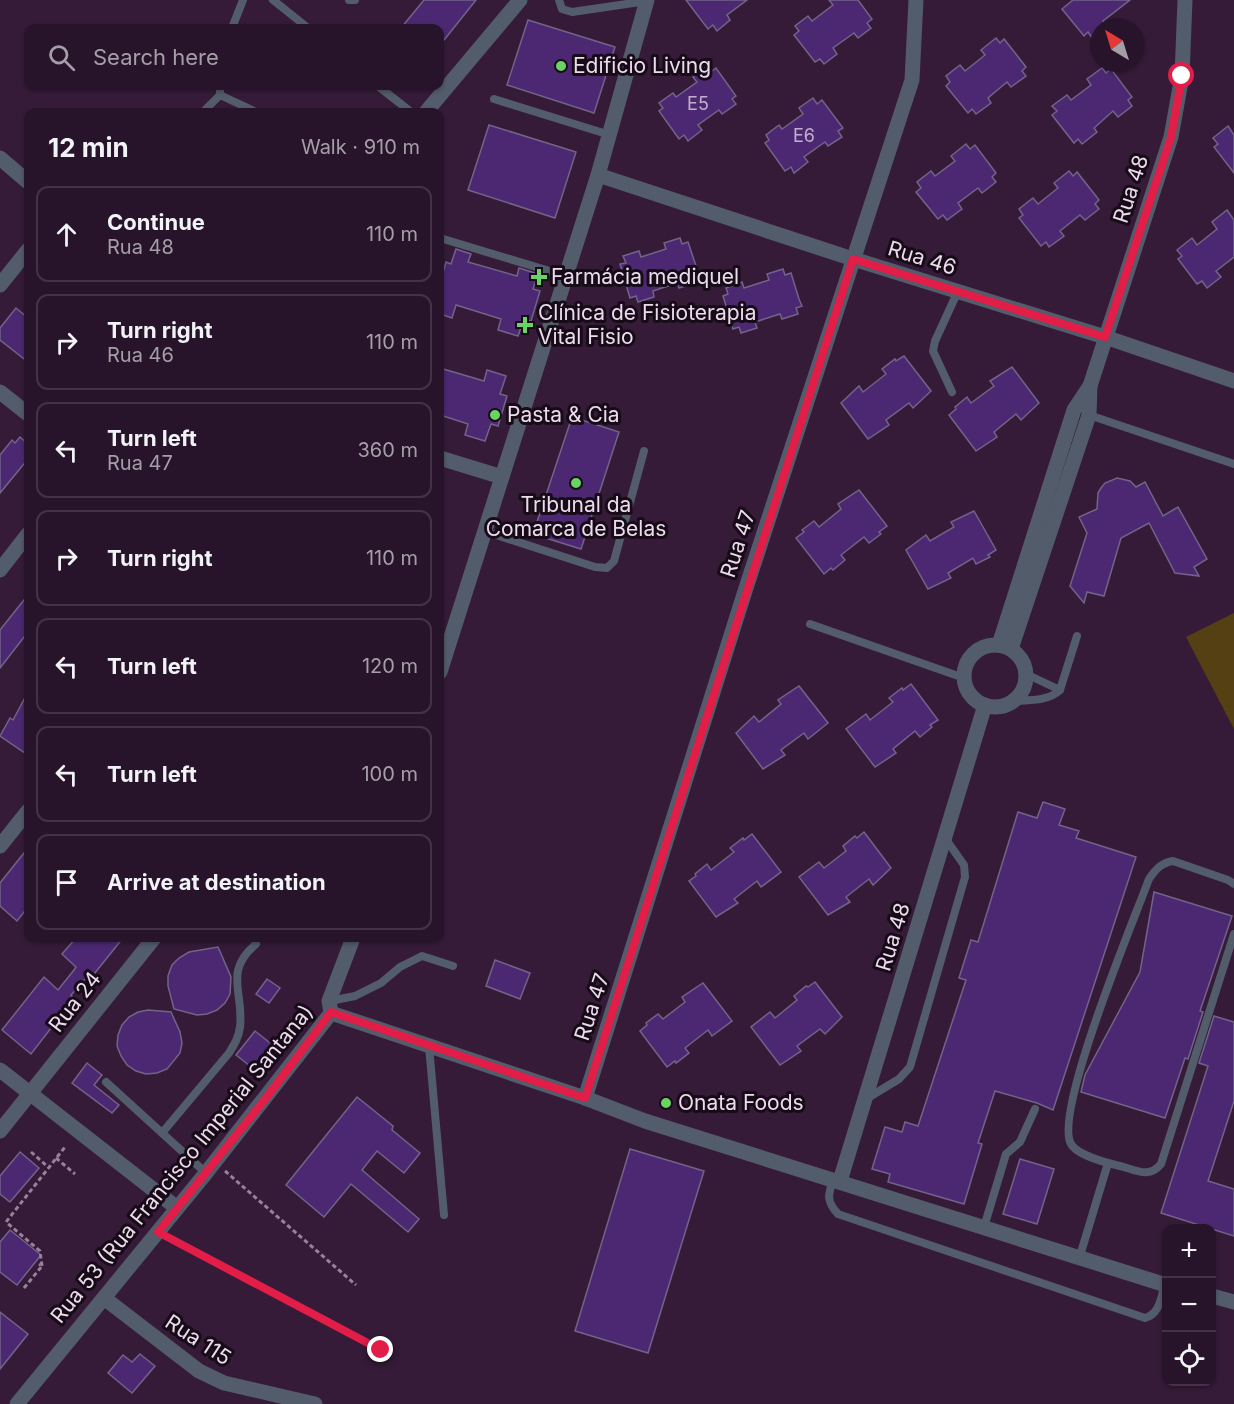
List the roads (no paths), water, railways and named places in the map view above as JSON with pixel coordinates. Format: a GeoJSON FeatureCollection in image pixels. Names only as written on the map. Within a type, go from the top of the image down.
{"type":"FeatureCollection","features":[{"type":"Feature","properties":{"kind":"street"},"geometry":{"type":"LineString","coordinates":[[429,108],[520,0]]}},
{"type":"Feature","properties":{"kind":"street"},"geometry":{"type":"LineString","coordinates":[[444,659],[598,175],[647,0]]}},
{"type":"Feature","properties":{"kind":"street","name":"Rua 47"},"geometry":{"type":"LineString","coordinates":[[585,1098],[912,80],[916,0]]}},
{"type":"Feature","properties":{"kind":"street","name":"Rua 48"},"geometry":{"type":"LineString","coordinates":[[1048,512],[1089,416],[1090,386],[1171,137],[1182,76],[1185,0]]}},
{"type":"Feature","properties":{"kind":"street"},"geometry":{"type":"LineString","coordinates":[[0,158],[24,179]]}},
{"type":"Feature","properties":{"kind":"street","name":"Rua 46"},"geometry":{"type":"LineString","coordinates":[[598,175],[853,259],[1105,337],[1234,381]]}},
{"type":"Feature","properties":{"kind":"street"},"geometry":{"type":"LineString","coordinates":[[0,285],[24,255]]}},
{"type":"Feature","properties":{"kind":"street","name":"Rua 48"},"geometry":{"type":"LineString","coordinates":[[1005,647],[1048,512],[1074,410],[1090,386]]}},
{"type":"Feature","properties":{"kind":"street"},"geometry":{"type":"LineString","coordinates":[[0,392],[24,411]]}},
{"type":"Feature","properties":{"kind":"street"},"geometry":{"type":"LineString","coordinates":[[444,459],[502,477]]}},
{"type":"Feature","properties":{"kind":"street"},"geometry":{"type":"LineString","coordinates":[[0,570],[24,539]]}},
{"type":"Feature","properties":{"kind":"street"},"geometry":{"type":"LineString","coordinates":[[989,646],[1005,647],[1019,655],[1026,674],[1026,684],[1014,701],[995,707],[985,705],[971,696],[964,678],[968,662],[973,655],[989,646]]}},
{"type":"Feature","properties":{"kind":"street","name":"Rua 48"},"geometry":{"type":"LineString","coordinates":[[836,1180],[864,1100],[985,705]]}},
{"type":"Feature","properties":{"kind":"street"},"geometry":{"type":"LineString","coordinates":[[0,846],[24,816]]}},
{"type":"Feature","properties":{"kind":"street","name":"Rua 24"},"geometry":{"type":"LineString","coordinates":[[0,1131],[151,942]]}},
{"type":"Feature","properties":{"kind":"street","name":"Rua 53 (Rua Francisco Imperial Santana)"},"geometry":{"type":"LineString","coordinates":[[17,1404],[211,1167],[330,1007],[352,942]]}},
{"type":"Feature","properties":{"kind":"street"},"geometry":{"type":"LineString","coordinates":[[330,1007],[429,1046],[585,1098],[645,1121],[1162,1283]]}},
{"type":"Feature","properties":{"kind":"street"},"geometry":{"type":"LineString","coordinates":[[0,1070],[177,1208]]}},
{"type":"Feature","properties":{"kind":"street"},"geometry":{"type":"LineString","coordinates":[[1216,1297],[1234,1302]]}},
{"type":"Feature","properties":{"kind":"street","name":"Rua 115"},"geometry":{"type":"LineString","coordinates":[[104,1298],[199,1371],[224,1383],[315,1404]]}},
{"type":"Feature","properties":{"kind":"lane"},"geometry":{"type":"LineString","coordinates":[[234,24],[243,0]]}},
{"type":"Feature","properties":{"kind":"lane"},"geometry":{"type":"LineString","coordinates":[[273,0],[303,24]]}},
{"type":"Feature","properties":{"kind":"lane"},"geometry":{"type":"LineString","coordinates":[[349,0],[355,0]]}},
{"type":"Feature","properties":{"kind":"lane"},"geometry":{"type":"LineString","coordinates":[[560,0],[562,9],[567,12],[600,10],[647,0]]}},
{"type":"Feature","properties":{"kind":"lane"},"geometry":{"type":"LineString","coordinates":[[600,10],[601,0]]}},
{"type":"Feature","properties":{"kind":"lane"},"geometry":{"type":"LineString","coordinates":[[207,108],[220,95],[220,90]]}},
{"type":"Feature","properties":{"kind":"lane"},"geometry":{"type":"LineString","coordinates":[[383,90],[406,108]]}},
{"type":"Feature","properties":{"kind":"lane"},"geometry":{"type":"LineString","coordinates":[[220,95],[248,108]]}},
{"type":"Feature","properties":{"kind":"lane"},"geometry":{"type":"LineString","coordinates":[[494,99],[610,135]]}},
{"type":"Feature","properties":{"kind":"lane"},"geometry":{"type":"LineString","coordinates":[[444,239],[566,276]]}},
{"type":"Feature","properties":{"kind":"lane"},"geometry":{"type":"LineString","coordinates":[[952,392],[933,351],[935,341],[958,291]]}},
{"type":"Feature","properties":{"kind":"lane"},"geometry":{"type":"LineString","coordinates":[[1089,416],[1234,464]]}},
{"type":"Feature","properties":{"kind":"lane"},"geometry":{"type":"LineString","coordinates":[[484,531],[595,567],[607,568],[614,561],[644,451]]}},
{"type":"Feature","properties":{"kind":"lane"},"geometry":{"type":"LineString","coordinates":[[810,624],[964,678]]}},
{"type":"Feature","properties":{"kind":"lane"},"geometry":{"type":"LineString","coordinates":[[1014,701],[1046,698],[1060,690],[1077,636]]}},
{"type":"Feature","properties":{"kind":"lane"},"geometry":{"type":"LineString","coordinates":[[1026,674],[1060,690]]}},
{"type":"Feature","properties":{"kind":"lane"},"geometry":{"type":"LineString","coordinates":[[864,1100],[899,1079],[910,1067],[965,876],[964,866],[945,838]]}},
{"type":"Feature","properties":{"kind":"lane"},"geometry":{"type":"LineString","coordinates":[[1234,884],[1173,861],[1165,862],[1149,879],[1110,977],[1072,1097],[1069,1141],[1075,1150],[1108,1163],[1147,1173],[1155,1172],[1161,1164],[1234,934]]}},
{"type":"Feature","properties":{"kind":"lane"},"geometry":{"type":"LineString","coordinates":[[162,1133],[229,1053],[236,1040],[240,1027],[237,974],[245,953],[256,944]]}},
{"type":"Feature","properties":{"kind":"lane"},"geometry":{"type":"LineString","coordinates":[[330,1007],[381,983],[400,967],[422,956],[453,966]]}},
{"type":"Feature","properties":{"kind":"lane"},"geometry":{"type":"LineString","coordinates":[[429,1046],[444,1215]]}},
{"type":"Feature","properties":{"kind":"lane"},"geometry":{"type":"LineString","coordinates":[[106,1082],[162,1133],[211,1167]]}},
{"type":"Feature","properties":{"kind":"lane"},"geometry":{"type":"LineString","coordinates":[[984,1227],[1006,1154],[1020,1142],[1035,1109]]}},
{"type":"Feature","properties":{"kind":"lane"},"geometry":{"type":"LineString","coordinates":[[1080,1258],[1108,1163]]}},
{"type":"Feature","properties":{"kind":"lane"},"geometry":{"type":"LineString","coordinates":[[836,1180],[829,1194],[830,1206],[838,1214],[1145,1318],[1156,1312],[1162,1295]]}},
{"type":"Feature","properties":{"kind":"place","name":"Edificio Living"},"geometry":{"type":"Point","coordinates":[561,66]}},
{"type":"Feature","properties":{"kind":"place","name":"Farmácia mediquel"},"geometry":{"type":"Point","coordinates":[539,277]}},
{"type":"Feature","properties":{"kind":"place","name":"Clínica de Fisioterapia Vital Fisio"},"geometry":{"type":"Point","coordinates":[525,325]}},
{"type":"Feature","properties":{"kind":"place","name":"Pasta & Cia"},"geometry":{"type":"Point","coordinates":[495,415]}},
{"type":"Feature","properties":{"kind":"place","name":"Tribunal da Comarca de Belas"},"geometry":{"type":"Point","coordinates":[576,483]}},
{"type":"Feature","properties":{"kind":"place","name":"Onata Foods"},"geometry":{"type":"Point","coordinates":[666,1103]}}]}
